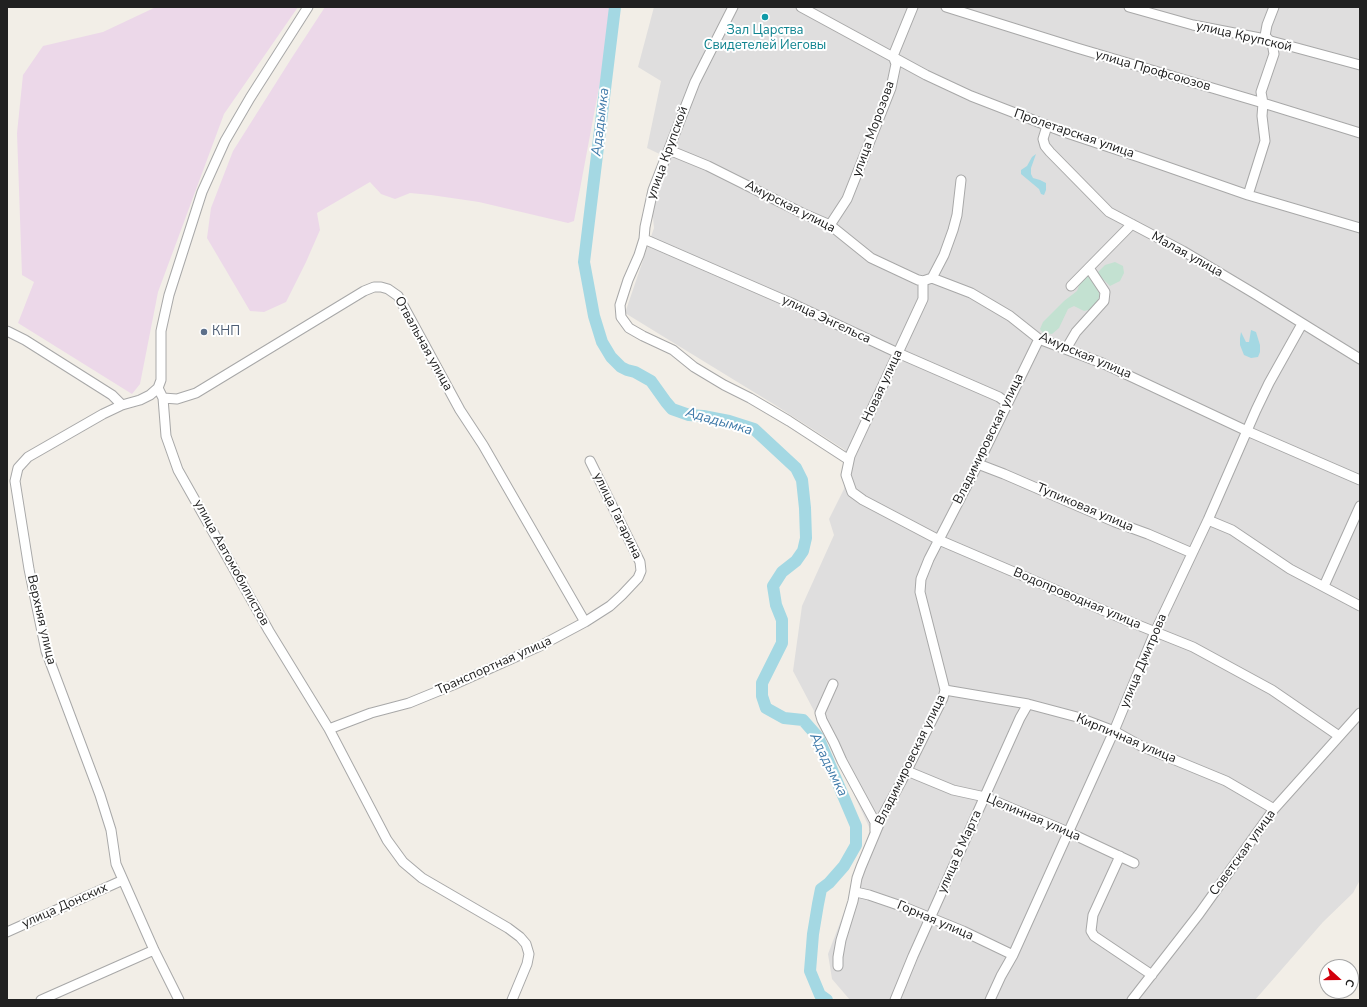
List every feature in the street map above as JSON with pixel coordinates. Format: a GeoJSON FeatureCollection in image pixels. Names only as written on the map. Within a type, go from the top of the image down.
{"type":"FeatureCollection","features":[{"type":"Feature","properties":{"kind":"street"},"geometry":{"type":"LineString","coordinates":[[158,388],[161,373],[161,331],[169,295],[202,192],[225,141],[250,98],[308,7]]}},
{"type":"Feature","properties":{"kind":"street","name":"улица Крупской"},"geometry":{"type":"LineString","coordinates":[[733,7],[695,82],[653,190],[644,239],[620,305],[621,317],[629,328],[673,350],[694,367],[789,420],[849,460]]}},
{"type":"Feature","properties":{"kind":"street","name":"Пролетарская улица"},"geometry":{"type":"LineString","coordinates":[[801,7],[926,75],[971,96],[1048,126],[1248,194],[1360,228]]}},
{"type":"Feature","properties":{"kind":"street","name":"улица Морозова"},"geometry":{"type":"LineString","coordinates":[[830,225],[847,199],[891,88],[896,64],[893,56],[913,7]]}},
{"type":"Feature","properties":{"kind":"street","name":"улица Профсоюзов"},"geometry":{"type":"LineString","coordinates":[[946,7],[1085,51],[1360,133]]}},
{"type":"Feature","properties":{"kind":"street","name":"улица Крупской"},"geometry":{"type":"LineString","coordinates":[[1129,7],[1193,25],[1260,38],[1360,65]]}},
{"type":"Feature","properties":{"kind":"street"},"geometry":{"type":"LineString","coordinates":[[1248,194],[1265,141],[1261,92],[1274,54],[1272,42],[1265,36],[1266,25],[1274,7]]}},
{"type":"Feature","properties":{"kind":"street","name":"Малая улица"},"geometry":{"type":"LineString","coordinates":[[1048,126],[1043,139],[1045,146],[1109,212],[1189,255],[1360,359]]}},
{"type":"Feature","properties":{"kind":"street","name":"Амурская улица"},"geometry":{"type":"LineString","coordinates":[[669,150],[708,166],[802,213],[830,225],[871,258],[923,281]]}},
{"type":"Feature","properties":{"kind":"street"},"geometry":{"type":"LineString","coordinates":[[923,281],[932,278],[944,255],[957,215],[961,180]]}},
{"type":"Feature","properties":{"kind":"street"},"geometry":{"type":"LineString","coordinates":[[1071,286],[1132,224]]}},
{"type":"Feature","properties":{"kind":"street","name":"улица Энгельса"},"geometry":{"type":"LineString","coordinates":[[644,239],[791,303],[898,353],[998,397],[1007,404]]}},
{"type":"Feature","properties":{"kind":"street"},"geometry":{"type":"LineString","coordinates":[[1066,349],[1076,332],[1104,301],[1105,292],[1089,268]]}},
{"type":"Feature","properties":{"kind":"street","name":"Амурская улица"},"geometry":{"type":"LineString","coordinates":[[932,278],[971,294],[1010,316],[1039,339],[1150,385],[1247,431],[1360,480]]}},
{"type":"Feature","properties":{"kind":"street","name":"Новая улица"},"geometry":{"type":"LineString","coordinates":[[852,492],[846,476],[849,460],[923,300],[923,281]]}},
{"type":"Feature","properties":{"kind":"street","name":"Отвальная улица"},"geometry":{"type":"LineString","coordinates":[[163,398],[177,399],[196,393],[364,291],[374,287],[388,289],[398,296],[460,410],[483,446],[585,622]]}},
{"type":"Feature","properties":{"kind":"street","name":"улица Дмитрова"},"geometry":{"type":"LineString","coordinates":[[990,1000],[1013,955],[1114,731],[1155,632],[1208,520],[1269,383],[1302,324]]}},
{"type":"Feature","properties":{"kind":"street"},"geometry":{"type":"LineString","coordinates":[[7,331],[25,340],[112,395],[122,405]]}},
{"type":"Feature","properties":{"kind":"street","name":"Владимировская улица"},"geometry":{"type":"LineString","coordinates":[[838,966],[841,940],[856,892],[857,878],[874,834],[946,690],[920,592],[921,579],[938,540],[978,464],[1039,339]]}},
{"type":"Feature","properties":{"kind":"street","name":"улица Автомобилистов"},"geometry":{"type":"LineString","coordinates":[[158,388],[163,398],[166,436],[178,470],[269,631],[328,729],[388,840],[403,862],[422,878],[508,928],[520,937],[526,944],[529,954],[527,964],[512,1000]]}},
{"type":"Feature","properties":{"kind":"street","name":"Верхняя улица"},"geometry":{"type":"LineString","coordinates":[[158,388],[150,395],[140,400],[122,405],[103,414],[28,457],[18,468],[15,481],[29,569],[46,651],[100,794],[111,830],[116,864],[154,950],[179,1000]]}},
{"type":"Feature","properties":{"kind":"street","name":"улица Гагарина"},"geometry":{"type":"LineString","coordinates":[[590,461],[640,562],[641,572]]}},
{"type":"Feature","properties":{"kind":"street","name":"Тупиковая улица"},"geometry":{"type":"LineString","coordinates":[[978,464],[1192,553]]}},
{"type":"Feature","properties":{"kind":"street","name":"Водопроводная улица"},"geometry":{"type":"LineString","coordinates":[[852,492],[863,500],[938,540],[1193,647],[1272,690],[1339,736]]}},
{"type":"Feature","properties":{"kind":"street"},"geometry":{"type":"LineString","coordinates":[[1324,586],[1360,506]]}},
{"type":"Feature","properties":{"kind":"street"},"geometry":{"type":"LineString","coordinates":[[1208,520],[1232,530],[1290,569],[1360,606]]}},
{"type":"Feature","properties":{"kind":"street","name":"Транспортная улица"},"geometry":{"type":"LineString","coordinates":[[328,729],[371,713],[409,703],[540,646],[585,622],[610,606],[638,578],[641,572]]}},
{"type":"Feature","properties":{"kind":"street"},"geometry":{"type":"LineString","coordinates":[[833,684],[820,713],[842,761],[876,822],[874,834]]}},
{"type":"Feature","properties":{"kind":"street","name":"Кирпичная улица"},"geometry":{"type":"LineString","coordinates":[[946,690],[1028,704],[1076,717],[1114,731],[1141,746],[1226,781],[1274,809]]}},
{"type":"Feature","properties":{"kind":"street","name":"улица 8 Марта"},"geometry":{"type":"LineString","coordinates":[[895,1000],[930,918],[1020,718],[1028,704]]}},
{"type":"Feature","properties":{"kind":"street","name":"Советская улица"},"geometry":{"type":"LineString","coordinates":[[1132,1000],[1199,914],[1274,809],[1360,713]]}},
{"type":"Feature","properties":{"kind":"street","name":"Целинная улица"},"geometry":{"type":"LineString","coordinates":[[907,770],[953,790],[985,797],[1068,832],[1134,863]]}},
{"type":"Feature","properties":{"kind":"street"},"geometry":{"type":"LineString","coordinates":[[1120,856],[1093,914],[1091,932],[1094,936],[1152,975]]}},
{"type":"Feature","properties":{"kind":"street","name":"улица Донских"},"geometry":{"type":"LineString","coordinates":[[7,932],[123,880]]}},
{"type":"Feature","properties":{"kind":"street","name":"Горная улица"},"geometry":{"type":"LineString","coordinates":[[856,892],[880,898],[963,931],[1013,955]]}},
{"type":"Feature","properties":{"kind":"street"},"geometry":{"type":"LineString","coordinates":[[41,1000],[154,950]]}},
{"type":"Feature","properties":{"kind":"shaded area"},"geometry":{"type":"Polygon","coordinates":[[[156,7],[298,7],[224,114],[158,292],[140,384],[132,394],[18,323],[34,282],[22,275],[17,133],[23,75],[43,46],[103,32],[156,7]]]}},
{"type":"Feature","properties":{"kind":"shaded area"},"geometry":{"type":"Polygon","coordinates":[[[325,7],[614,7],[574,221],[568,223],[479,202],[431,195],[410,193],[395,199],[381,194],[370,182],[317,213],[320,230],[286,302],[264,312],[250,311],[207,238],[211,208],[233,151],[325,7]]]}},
{"type":"Feature","properties":{"kind":"shaded area"},"geometry":{"type":"Polygon","coordinates":[[[654,7],[1360,7],[1360,880],[1353,893],[1323,922],[1255,1000],[850,1000],[832,979],[828,954],[851,894],[870,829],[822,726],[793,671],[802,606],[834,535],[829,519],[844,489],[845,450],[625,313],[654,228],[652,207],[670,159],[647,148],[661,81],[638,67],[654,7]]]}},
{"type":"Feature","properties":{"kind":"green space"},"geometry":{"type":"Polygon","coordinates":[[[1115,262],[1123,266],[1124,273],[1120,281],[1110,286],[1098,272],[1105,265],[1115,262]]]}},
{"type":"Feature","properties":{"kind":"green space"},"geometry":{"type":"Polygon","coordinates":[[[1087,275],[1099,289],[1099,297],[1093,309],[1084,311],[1074,306],[1068,309],[1059,328],[1052,334],[1043,333],[1040,329],[1043,322],[1064,301],[1077,291],[1081,280],[1087,275]]]}},
{"type":"Feature","properties":{"kind":"water"},"geometry":{"type":"Polygon","coordinates":[[[1036,154],[1031,168],[1031,174],[1033,178],[1046,183],[1044,195],[1041,194],[1039,189],[1021,174],[1021,170],[1027,166],[1032,157],[1036,154]]]}},
{"type":"Feature","properties":{"kind":"water"},"geometry":{"type":"Polygon","coordinates":[[[1251,330],[1256,332],[1260,345],[1260,352],[1258,357],[1251,358],[1244,355],[1240,345],[1240,338],[1241,332],[1246,342],[1249,342],[1251,330]]]}},
{"type":"Feature","properties":{"kind":"waterway","name":"Ададымка"},"geometry":{"type":"LineString","coordinates":[[615,7],[584,262],[594,316],[602,342],[611,357],[621,367],[635,372],[651,381],[672,409],[689,415],[729,421],[754,429],[796,468],[802,480],[806,538],[803,551],[796,561],[782,572],[773,586],[776,605],[782,620],[782,643],[762,683],[762,696],[766,708],[784,718],[803,720],[818,737],[856,826],[856,845],[844,866],[829,883],[821,889],[818,904],[813,934],[810,971],[820,995],[827,1000]]}},
{"type":"Feature","properties":{"kind":"place","name":"Зал Царства Свидетелей Иеговы"},"geometry":{"type":"Point","coordinates":[765,17]}},
{"type":"Feature","properties":{"kind":"place","name":"КНП"},"geometry":{"type":"Point","coordinates":[204,332]}}]}
